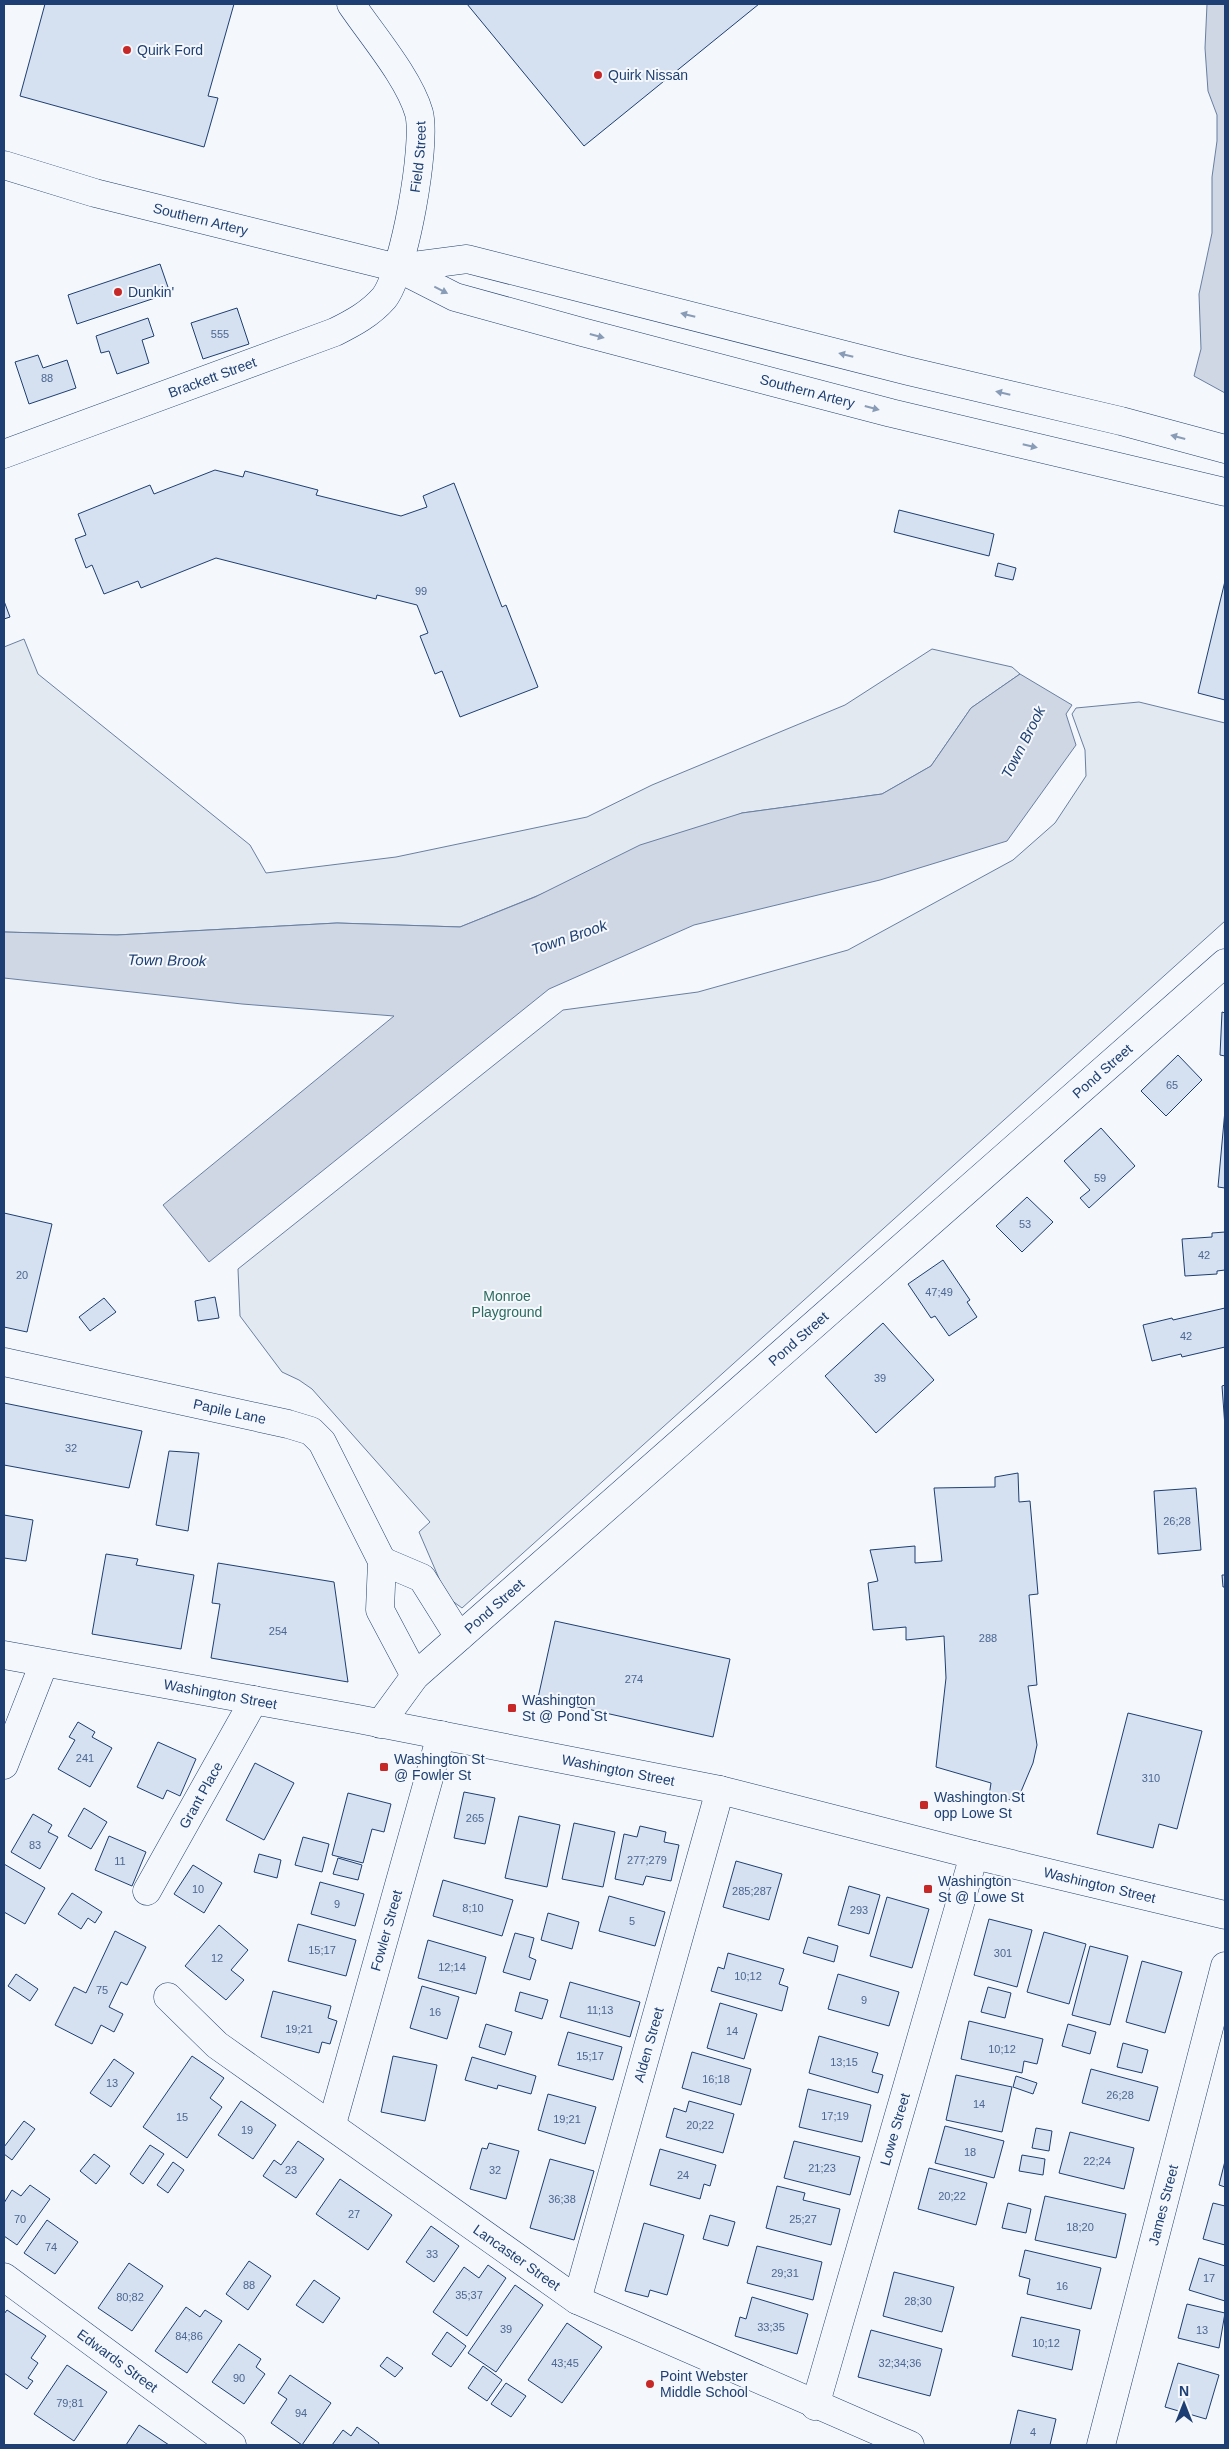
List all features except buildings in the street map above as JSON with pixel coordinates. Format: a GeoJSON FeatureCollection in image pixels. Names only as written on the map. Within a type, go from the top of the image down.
{"type":"FeatureCollection","features":[{"type":"Feature","properties":{"kind":"street","name":"Field Street"},"geometry":{"type":"LineString","coordinates":[[351,4],[410,91],[419,114],[421,146],[417,176],[398,268]]}},
{"type":"Feature","properties":{"kind":"street","name":"Southern Artery"},"geometry":{"type":"LineString","coordinates":[[4,165],[95,193],[398,268],[455,297],[582,332],[891,413],[1225,492]]}},
{"type":"Feature","properties":{"kind":"street","name":"Southern Artery"},"geometry":{"type":"LineString","coordinates":[[398,268],[466,259],[908,371],[1121,421],[1225,449]]}},
{"type":"Feature","properties":{"kind":"street","name":"Brackett Street"},"geometry":{"type":"LineString","coordinates":[[4,454],[335,332],[364,317],[385,296],[398,268]]}},
{"type":"Feature","properties":{"kind":"street","name":"Pond Street"},"geometry":{"type":"LineString","coordinates":[[380,1724],[415,1676],[1225,963]]}},
{"type":"Feature","properties":{"kind":"street","name":"Papile Lane"},"geometry":{"type":"LineString","coordinates":[[4,1362],[279,1422],[311,1431],[322,1442],[382,1561],[380,1610],[415,1676]]}},
{"type":"Feature","properties":{"kind":"street"},"geometry":{"type":"LineString","coordinates":[[382,1561],[422,1578],[459,1637]]}},
{"type":"Feature","properties":{"kind":"street","name":"Washington Street"},"geometry":{"type":"LineString","coordinates":[[4,1655],[441,1735],[720,1790],[974,1855],[1225,1915]]}},
{"type":"Feature","properties":{"kind":"street"},"geometry":{"type":"LineString","coordinates":[[4,1765],[44,1663]]}},
{"type":"Feature","properties":{"kind":"street","name":"Grant Place"},"geometry":{"type":"LineString","coordinates":[[146,1891],[254,1700]]}},
{"type":"Feature","properties":{"kind":"street","name":"Fowler Street"},"geometry":{"type":"LineString","coordinates":[[332,2124],[441,1735]]}},
{"type":"Feature","properties":{"kind":"street","name":"Alden Street"},"geometry":{"type":"LineString","coordinates":[[576,2300],[720,1790]]}},
{"type":"Feature","properties":{"kind":"street","name":"Lowe Street"},"geometry":{"type":"LineString","coordinates":[[815,2406],[974,1855]]}},
{"type":"Feature","properties":{"kind":"street","name":"James Street"},"geometry":{"type":"LineString","coordinates":[[1101,2445],[1225,1966]]}},
{"type":"Feature","properties":{"kind":"street","name":"Lancaster Street"},"geometry":{"type":"LineString","coordinates":[[168,1997],[217,2045],[332,2124],[576,2300],[815,2406],[910,2445]]}},
{"type":"Feature","properties":{"kind":"street","name":"Edwards Street"},"geometry":{"type":"LineString","coordinates":[[4,2277],[232,2445]]}},
{"type":"Feature","properties":{"kind":"green space"},"geometry":{"type":"Polygon","coordinates":[[[24,639],[38,674],[250,845],[266,873],[396,857],[587,817],[652,785],[845,705],[932,649],[1012,667],[1020,674],[971,708],[931,766],[882,794],[742,813],[460,927],[337,923],[116,935],[4,932],[4,647],[24,639]]]}},
{"type":"Feature","properties":{"kind":"green space","name":"Monroe Playground"},"geometry":{"type":"Polygon","coordinates":[[[1139,702],[1225,723],[1225,921],[462,1608],[447,1597],[419,1532],[430,1522],[312,1389],[282,1372],[240,1316],[238,1269],[563,1010],[698,992],[848,950],[1013,860],[1055,823],[1086,776],[1085,750],[1072,714],[1076,708],[1139,702]]]}},
{"type":"Feature","properties":{"kind":"water"},"geometry":{"type":"Polygon","coordinates":[[[1207,4],[1225,4],[1225,393],[1194,376],[1201,349],[1199,294],[1212,233],[1212,177],[1217,141],[1217,115],[1208,91],[1205,48],[1207,4]]]}},
{"type":"Feature","properties":{"kind":"water","name":"Town Brook"},"geometry":{"type":"Polygon","coordinates":[[[1020,674],[1072,705],[1066,714],[1076,745],[1007,841],[880,880],[694,925],[549,989],[209,1262],[163,1205],[394,1016],[242,1004],[4,978],[4,932],[117,935],[337,923],[460,927],[535,897],[640,845],[742,813],[882,794],[931,766],[971,708],[1020,674]]]}},
{"type":"Feature","properties":{"kind":"place","name":"Quirk Ford"},"geometry":{"type":"Point","coordinates":[127,50]}},
{"type":"Feature","properties":{"kind":"place","name":"Quirk Nissan"},"geometry":{"type":"Point","coordinates":[598,75]}},
{"type":"Feature","properties":{"kind":"place","name":"Dunkin'"},"geometry":{"type":"Point","coordinates":[118,292]}},
{"type":"Feature","properties":{"kind":"place","name":"Washington St @ Pond St"},"geometry":{"type":"Point","coordinates":[512,1708]}},
{"type":"Feature","properties":{"kind":"place","name":"Washington St @ Fowler St"},"geometry":{"type":"Point","coordinates":[384,1767]}},
{"type":"Feature","properties":{"kind":"place","name":"Washington St opp Lowe St"},"geometry":{"type":"Point","coordinates":[924,1805]}},
{"type":"Feature","properties":{"kind":"place","name":"Washington St @ Lowe St"},"geometry":{"type":"Point","coordinates":[928,1889]}},
{"type":"Feature","properties":{"kind":"place","name":"Point Webster Middle School"},"geometry":{"type":"Point","coordinates":[650,2384]}}]}
